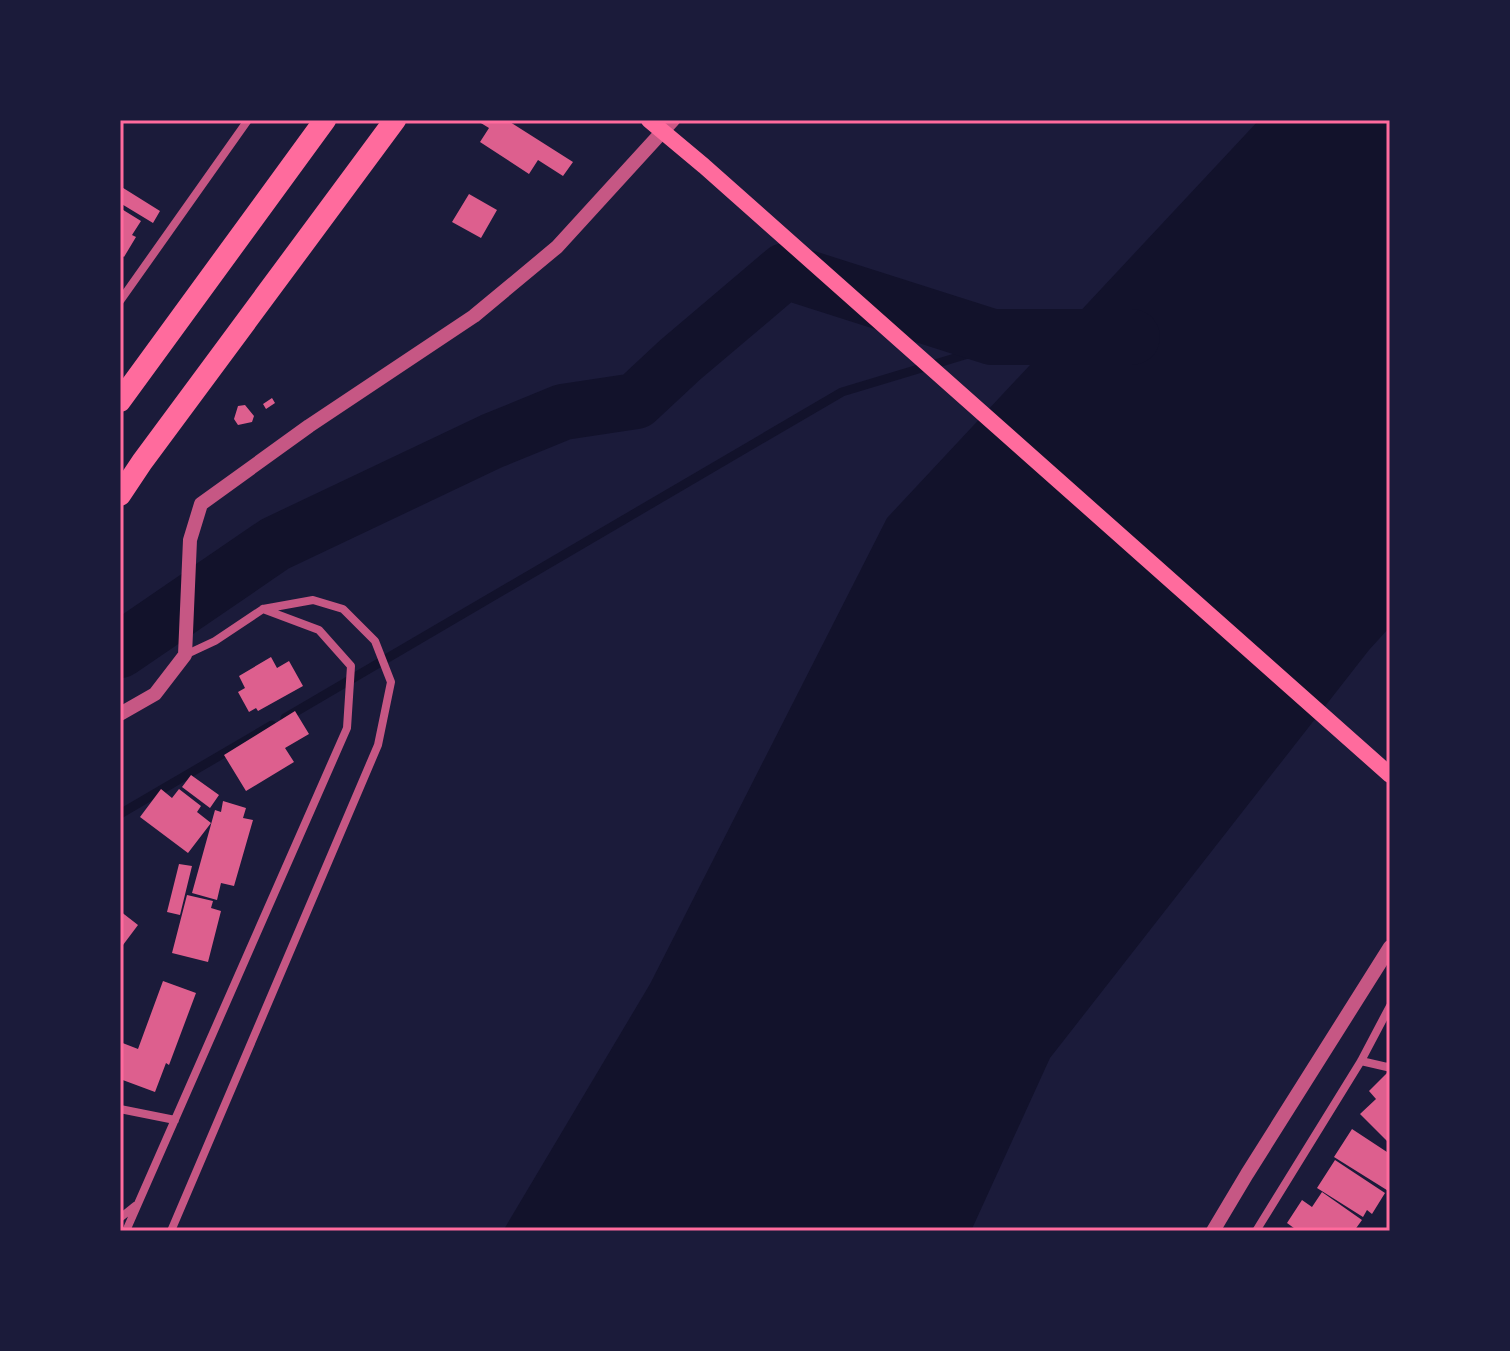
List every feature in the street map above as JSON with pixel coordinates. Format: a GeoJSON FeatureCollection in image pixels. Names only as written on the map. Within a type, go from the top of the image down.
{"type":"FeatureCollection","features":[{"type":"Feature","properties":{"kind":"highway"},"geometry":{"type":"LineString","coordinates":[[120,401],[325,120]]}},
{"type":"Feature","properties":{"kind":"highway"},"geometry":{"type":"LineString","coordinates":[[120,495],[395,120]]}},
{"type":"Feature","properties":{"kind":"main road"},"geometry":{"type":"LineString","coordinates":[[649,120],[668,126],[704,166],[1390,775]]}},
{"type":"Feature","properties":{"kind":"street"},"geometry":{"type":"LineString","coordinates":[[120,301],[248,120]]}},
{"type":"Feature","properties":{"kind":"street"},"geometry":{"type":"LineString","coordinates":[[185,655],[190,540],[201,504],[309,426],[474,316],[557,247],[668,126]]}},
{"type":"Feature","properties":{"kind":"street"},"geometry":{"type":"LineString","coordinates":[[120,714],[155,694],[185,655],[215,641],[263,609],[313,600],[343,609],[375,641],[391,682],[378,745],[171,1231]]}},
{"type":"Feature","properties":{"kind":"street"},"geometry":{"type":"LineString","coordinates":[[126,1231],[347,728],[351,666],[319,630],[263,609]]}},
{"type":"Feature","properties":{"kind":"street"},"geometry":{"type":"LineString","coordinates":[[1213,1231],[1390,947]]}},
{"type":"Feature","properties":{"kind":"street"},"geometry":{"type":"LineString","coordinates":[[1256,1231],[1361,1061],[1390,1006]]}},
{"type":"Feature","properties":{"kind":"street"},"geometry":{"type":"LineString","coordinates":[[1361,1061],[1390,1065]]}},
{"type":"Feature","properties":{"kind":"street"},"geometry":{"type":"LineString","coordinates":[[120,1109],[175,1120]]}},
{"type":"Feature","properties":{"kind":"street"},"geometry":{"type":"LineString","coordinates":[[120,1218],[139,1203]]}},
{"type":"Feature","properties":{"kind":"shaded area"},"geometry":{"type":"Polygon","coordinates":[[[1259,120],[1390,120],[1390,627],[1050,1058],[971,1231],[503,1231],[650,984],[887,518],[1259,120]]]}},
{"type":"Feature","properties":{"kind":"building"},"geometry":{"type":"Polygon","coordinates":[[[476,120],[507,120],[573,162],[563,176],[538,160],[529,174],[480,142],[489,128],[476,120]]]}},
{"type":"Feature","properties":{"kind":"building"},"geometry":{"type":"Polygon","coordinates":[[[120,186],[160,211],[153,223],[120,203],[120,186]]]}},
{"type":"Feature","properties":{"kind":"building"},"geometry":{"type":"Polygon","coordinates":[[[469,194],[497,210],[481,238],[452,222],[469,194]]]}},
{"type":"Feature","properties":{"kind":"building"},"geometry":{"type":"Polygon","coordinates":[[[120,208],[141,221],[124,257],[120,254],[120,208]]]}},
{"type":"Feature","properties":{"kind":"building"},"geometry":{"type":"Polygon","coordinates":[[[272,398],[275,403],[266,409],[263,404],[272,398]]]}},
{"type":"Feature","properties":{"kind":"building"},"geometry":{"type":"Polygon","coordinates":[[[245,405],[254,416],[252,422],[238,425],[234,419],[238,406],[245,405]]]}},
{"type":"Feature","properties":{"kind":"building"},"geometry":{"type":"Polygon","coordinates":[[[271,657],[277,668],[289,661],[303,686],[258,711],[256,708],[249,712],[238,692],[245,688],[239,676],[271,657]]]}},
{"type":"Feature","properties":{"kind":"building"},"geometry":{"type":"Polygon","coordinates":[[[295,711],[309,734],[285,748],[294,762],[246,791],[224,755],[295,711]]]}},
{"type":"Feature","properties":{"kind":"building"},"geometry":{"type":"Polygon","coordinates":[[[191,775],[219,795],[210,808],[182,787],[191,775]]]}},
{"type":"Feature","properties":{"kind":"building"},"geometry":{"type":"Polygon","coordinates":[[[161,789],[172,798],[179,789],[201,806],[197,812],[211,823],[188,853],[140,817],[161,789]]]}},
{"type":"Feature","properties":{"kind":"building"},"geometry":{"type":"Polygon","coordinates":[[[223,801],[246,808],[243,818],[253,820],[234,886],[221,883],[217,900],[192,893],[215,810],[221,812],[223,801]]]}},
{"type":"Feature","properties":{"kind":"building"},"geometry":{"type":"Polygon","coordinates":[[[179,864],[192,866],[180,915],[167,912],[179,864]]]}},
{"type":"Feature","properties":{"kind":"building"},"geometry":{"type":"Polygon","coordinates":[[[187,895],[213,901],[211,908],[221,911],[208,962],[172,953],[187,895]]]}},
{"type":"Feature","properties":{"kind":"building"},"geometry":{"type":"Polygon","coordinates":[[[120,911],[138,925],[120,949],[120,911]]]}},
{"type":"Feature","properties":{"kind":"building"},"geometry":{"type":"Polygon","coordinates":[[[163,981],[196,993],[169,1065],[166,1063],[155,1092],[120,1079],[120,1042],[138,1049],[163,981]]]}},
{"type":"Feature","properties":{"kind":"building"},"geometry":{"type":"Polygon","coordinates":[[[1390,1070],[1390,1144],[1360,1114],[1376,1099],[1369,1091],[1390,1070]]]}},
{"type":"Feature","properties":{"kind":"building"},"geometry":{"type":"Polygon","coordinates":[[[1352,1129],[1390,1154],[1390,1192],[1334,1157],[1352,1129]]]}},
{"type":"Feature","properties":{"kind":"building"},"geometry":{"type":"Polygon","coordinates":[[[1335,1160],[1385,1193],[1372,1214],[1367,1210],[1363,1217],[1317,1188],[1335,1160]]]}},
{"type":"Feature","properties":{"kind":"building"},"geometry":{"type":"Polygon","coordinates":[[[1322,1192],[1362,1220],[1354,1231],[1298,1231],[1287,1223],[1302,1200],[1312,1207],[1322,1192]]]}},
{"type":"Feature","properties":{"kind":"waterway"},"geometry":{"type":"LineString","coordinates":[[120,650],[275,544],[492,441],[563,412],[636,401],[785,271],[992,337],[1132,337]]}},
{"type":"Feature","properties":{"kind":"waterway"},"geometry":{"type":"LineString","coordinates":[[285,718],[842,392],[988,348],[1060,345]]}},
{"type":"Feature","properties":{"kind":"waterway"},"geometry":{"type":"LineString","coordinates":[[120,814],[272,725]]}}]}
